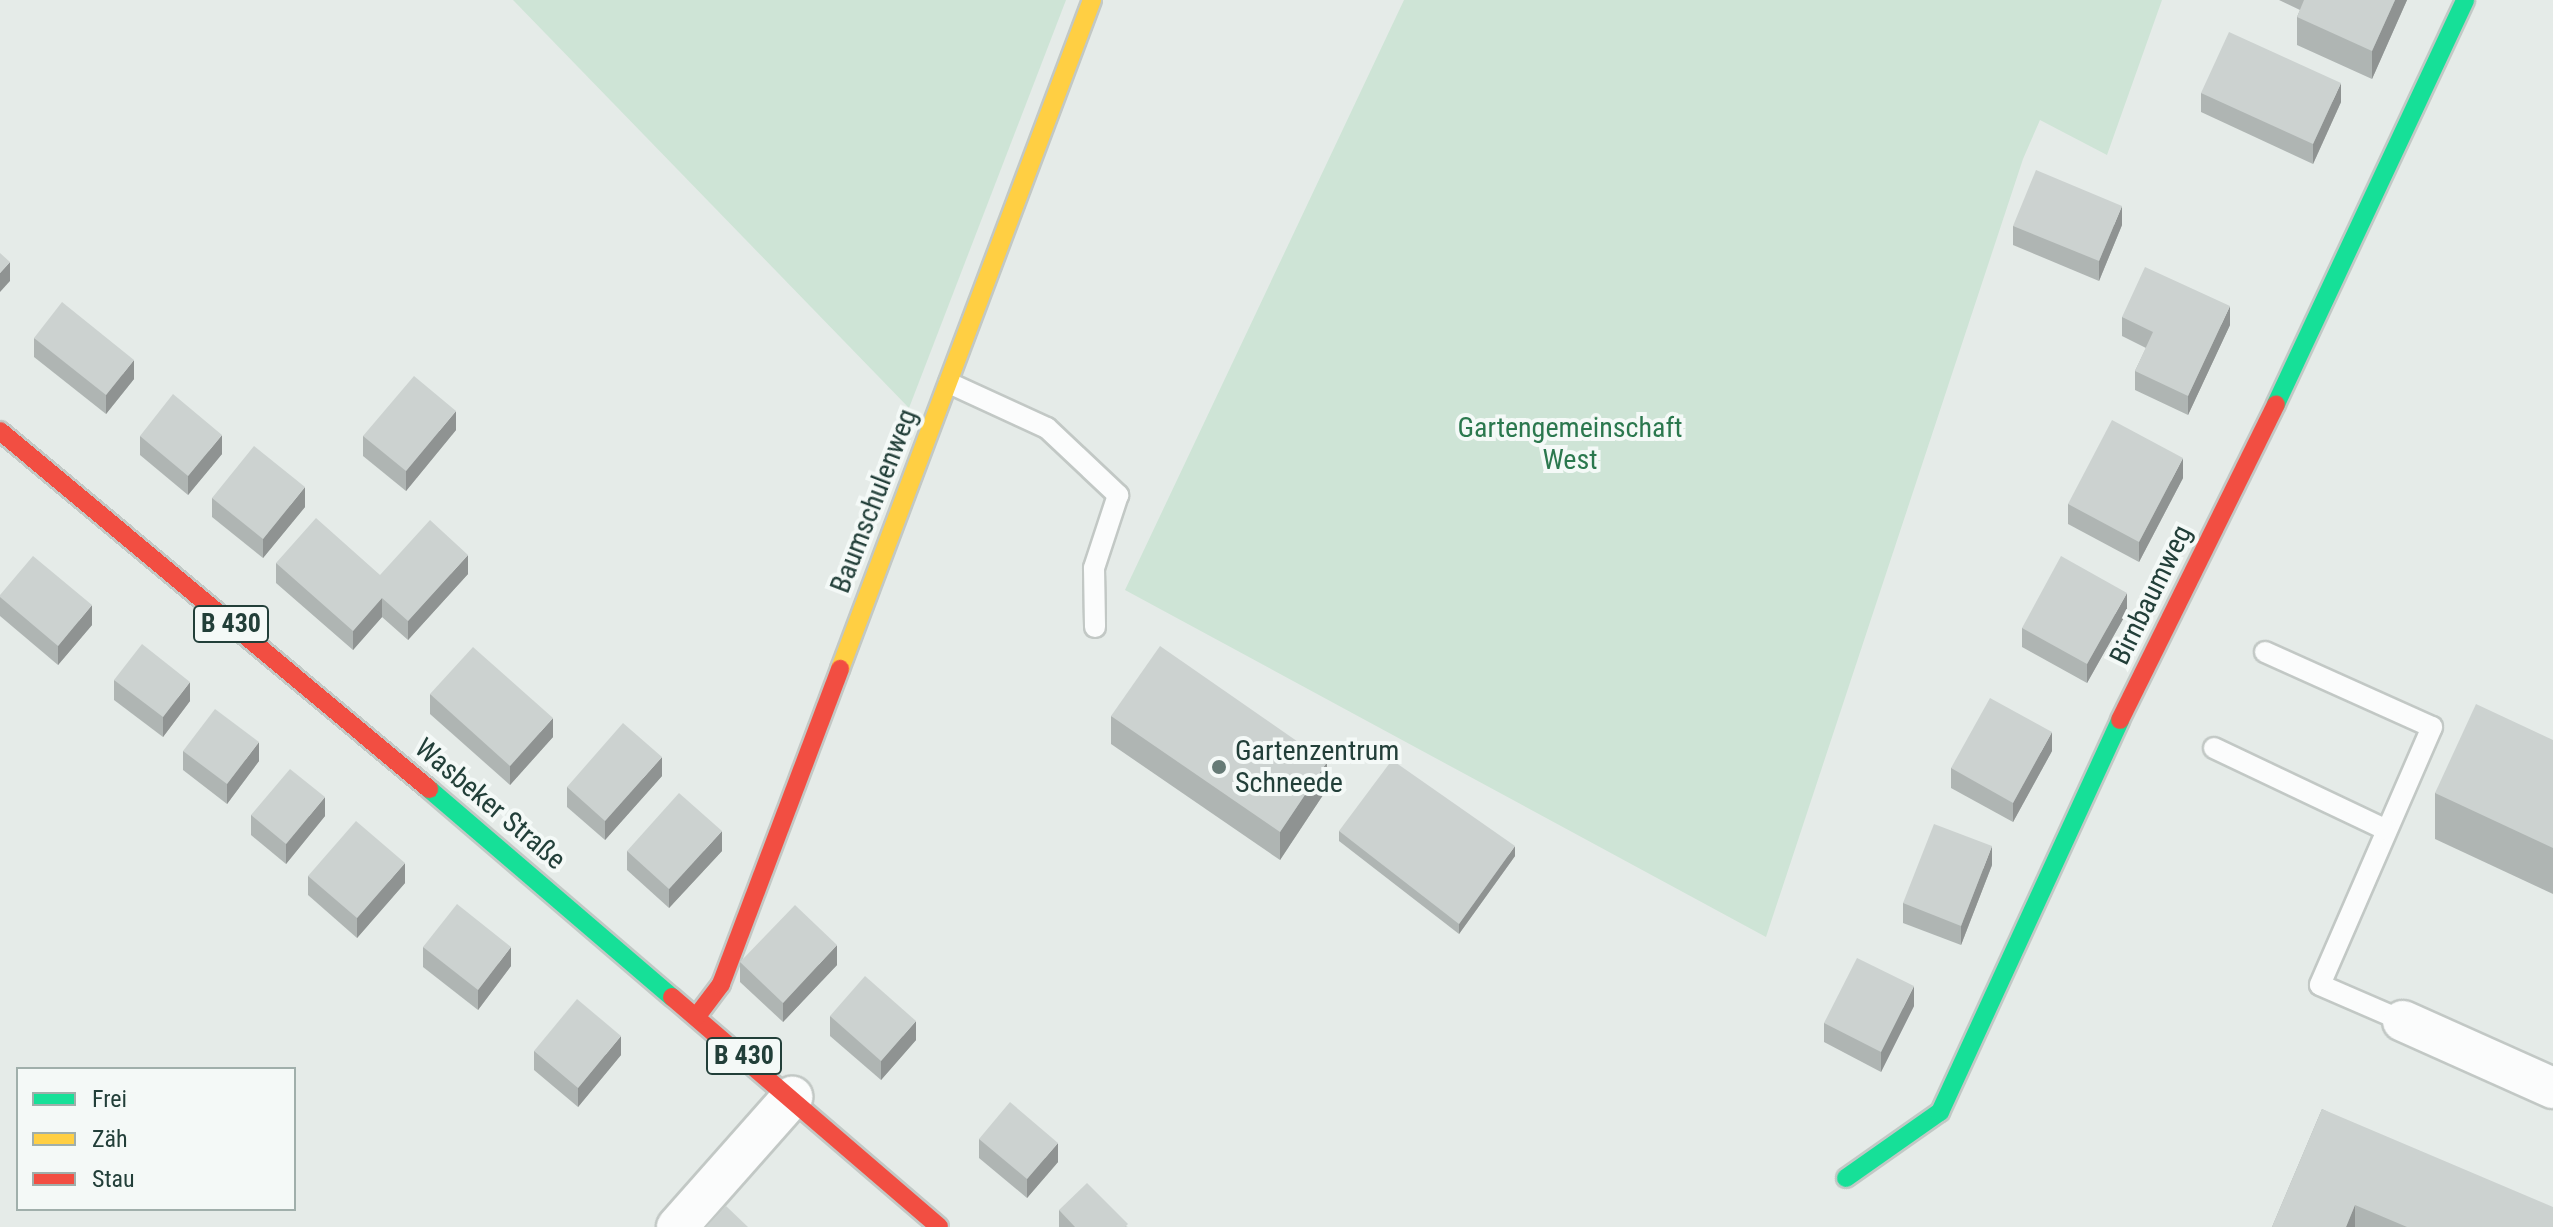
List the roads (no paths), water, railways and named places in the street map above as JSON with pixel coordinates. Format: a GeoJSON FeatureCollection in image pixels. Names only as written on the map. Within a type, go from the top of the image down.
{"type":"FeatureCollection","features":[{"type":"Feature","properties":{"kind":"street","name":"Baumschulenweg"},"geometry":{"type":"LineString","coordinates":[[697,1016],[721,984],[1092,0]]}},
{"type":"Feature","properties":{"kind":"street","name":"Birnbaumweg"},"geometry":{"type":"LineString","coordinates":[[1846,1178],[1940,1112],[2067,829],[2331,291],[2465,0]]}},
{"type":"Feature","properties":{"kind":"street","name":"Wasbeker Straße"},"geometry":{"type":"LineString","coordinates":[[0,431],[697,1016],[939,1227]]}},
{"type":"Feature","properties":{"kind":"street"},"geometry":{"type":"LineString","coordinates":[[2403,1021],[2553,1088]]}},
{"type":"Feature","properties":{"kind":"street"},"geometry":{"type":"LineString","coordinates":[[677,1227],[792,1097]]}},
{"type":"Feature","properties":{"kind":"lane"},"geometry":{"type":"LineString","coordinates":[[949,383],[1047,428],[1118,495],[1094,568],[1095,627]]}},
{"type":"Feature","properties":{"kind":"lane"},"geometry":{"type":"LineString","coordinates":[[2265,652],[2432,727],[2320,985],[2403,1021]]}},
{"type":"Feature","properties":{"kind":"lane"},"geometry":{"type":"LineString","coordinates":[[2214,748],[2387,830]]}},
{"type":"Feature","properties":{"kind":"place","name":"Gartenzentrum Schneede"},"geometry":{"type":"Point","coordinates":[1219,767]}},
{"type":"Feature","properties":{"kind":"park label","name":"Gartengemeinschaft West"},"geometry":{"type":"Point","coordinates":[1570,444]}}]}
